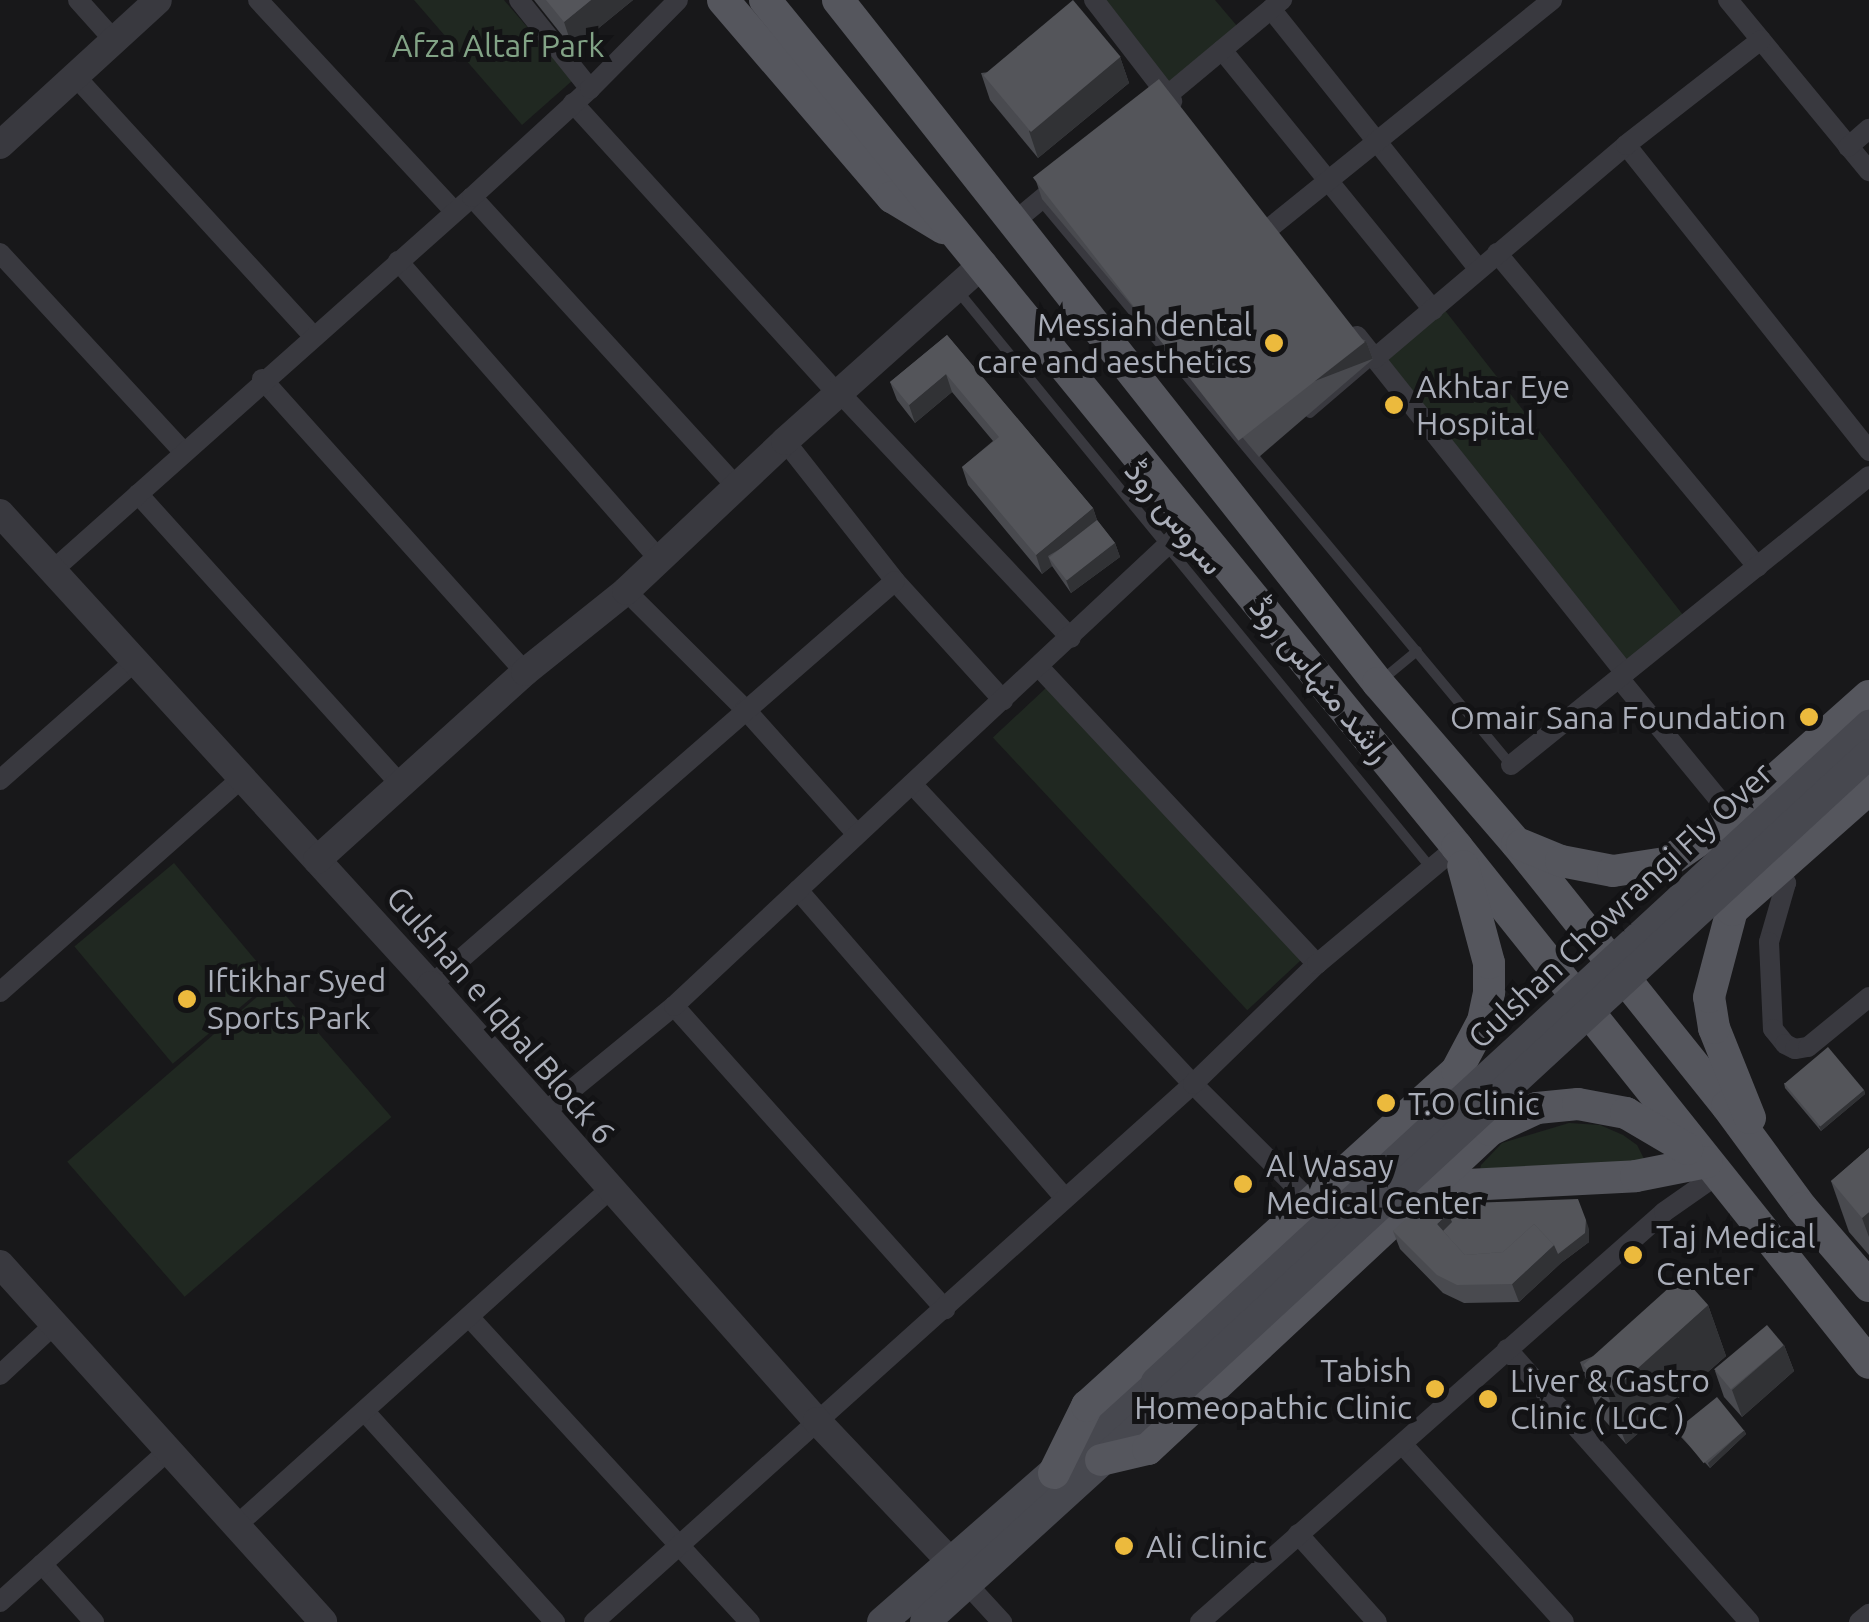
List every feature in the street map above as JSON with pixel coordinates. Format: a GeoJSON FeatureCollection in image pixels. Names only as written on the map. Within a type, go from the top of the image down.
{"type":"FeatureCollection","features":[{"type":"Feature","properties":{"kind":"main road"},"geometry":{"type":"LineString","coordinates":[[724,0],[892,196],[973,252]]}},
{"type":"Feature","properties":{"kind":"main road","name":"راشد منہاس روڈ"},"geometry":{"type":"LineString","coordinates":[[765,0],[1193,521],[1869,1363]]}},
{"type":"Feature","properties":{"kind":"main road","name":"راشد منہاس روڈ"},"geometry":{"type":"LineString","coordinates":[[838,0],[1028,211],[1378,683],[1517,844],[1869,1286]]}},
{"type":"Feature","properties":{"kind":"main road"},"geometry":{"type":"LineString","coordinates":[[854,0],[868,36]]}},
{"type":"Feature","properties":{"kind":"main road"},"geometry":{"type":"LineString","coordinates":[[1517,844],[1560,861],[1614,870],[1666,863],[1732,817],[1869,696]]}},
{"type":"Feature","properties":{"kind":"main road","name":"Gulshan Chowrangi Fly Over"},"geometry":{"type":"LineString","coordinates":[[1164,1389],[1869,725]]}},
{"type":"Feature","properties":{"kind":"main road","name":"Gulshan Chowrangi Fly Over"},"geometry":{"type":"LineString","coordinates":[[1164,1389],[1869,754]]}},
{"type":"Feature","properties":{"kind":"main road"},"geometry":{"type":"LineString","coordinates":[[1768,1161],[1714,1028],[1709,997],[1732,910],[1869,789]]}},
{"type":"Feature","properties":{"kind":"main road"},"geometry":{"type":"LineString","coordinates":[[1054,1473],[1086,1406],[1458,1070],[1484,1021],[1490,963],[1457,847]]}},
{"type":"Feature","properties":{"kind":"main road"},"geometry":{"type":"LineString","coordinates":[[1101,1460],[1148,1449],[1490,1130],[1536,1108],[1578,1104],[1626,1113],[1712,1168]]}},
{"type":"Feature","properties":{"kind":"main road"},"geometry":{"type":"LineString","coordinates":[[1404,1209],[1467,1185],[1712,1168]]}},
{"type":"Feature","properties":{"kind":"main road"},"geometry":{"type":"LineString","coordinates":[[882,1622],[959,1573],[1101,1460],[1164,1389]]}},
{"type":"Feature","properties":{"kind":"main road"},"geometry":{"type":"LineString","coordinates":[[925,1622],[959,1573],[1054,1473],[1164,1389]]}},
{"type":"Feature","properties":{"kind":"street"},"geometry":{"type":"LineString","coordinates":[[78,0],[113,39]]}},
{"type":"Feature","properties":{"kind":"street"},"geometry":{"type":"LineString","coordinates":[[0,145],[158,0]]}},
{"type":"Feature","properties":{"kind":"street"},"geometry":{"type":"LineString","coordinates":[[258,0],[453,210]]}},
{"type":"Feature","properties":{"kind":"street"},"geometry":{"type":"LineString","coordinates":[[519,0],[581,96],[838,393],[1071,638]]}},
{"type":"Feature","properties":{"kind":"street"},"geometry":{"type":"LineString","coordinates":[[52,571],[262,379],[472,197],[678,0]]}},
{"type":"Feature","properties":{"kind":"street"},"geometry":{"type":"LineString","coordinates":[[1094,0],[1191,125]]}},
{"type":"Feature","properties":{"kind":"street"},"geometry":{"type":"LineString","coordinates":[[1272,226],[1552,0]]}},
{"type":"Feature","properties":{"kind":"street"},"geometry":{"type":"LineString","coordinates":[[1728,0],[1869,171]]}},
{"type":"Feature","properties":{"kind":"street"},"geometry":{"type":"LineString","coordinates":[[1139,119],[1277,4],[1377,141],[1478,268]]}},
{"type":"Feature","properties":{"kind":"street"},"geometry":{"type":"LineString","coordinates":[[1374,359],[1626,146],[1761,40]]}},
{"type":"Feature","properties":{"kind":"street"},"geometry":{"type":"LineString","coordinates":[[1222,50],[1433,310]]}},
{"type":"Feature","properties":{"kind":"street"},"geometry":{"type":"LineString","coordinates":[[75,76],[313,336]]}},
{"type":"Feature","properties":{"kind":"street"},"geometry":{"type":"LineString","coordinates":[[1848,147],[1869,129]]}},
{"type":"Feature","properties":{"kind":"street"},"geometry":{"type":"LineString","coordinates":[[1626,146],[1869,451]]}},
{"type":"Feature","properties":{"kind":"street"},"geometry":{"type":"LineString","coordinates":[[1028,211],[1082,165]]}},
{"type":"Feature","properties":{"kind":"street"},"geometry":{"type":"LineString","coordinates":[[472,197],[738,488]]}},
{"type":"Feature","properties":{"kind":"street"},"geometry":{"type":"LineString","coordinates":[[317,860],[525,672],[626,591],[785,441],[956,289],[973,252]]}},
{"type":"Feature","properties":{"kind":"street"},"geometry":{"type":"LineString","coordinates":[[0,253],[183,452]]}},
{"type":"Feature","properties":{"kind":"street"},"geometry":{"type":"LineString","coordinates":[[1497,254],[1758,567]]}},
{"type":"Feature","properties":{"kind":"street"},"geometry":{"type":"LineString","coordinates":[[398,262],[660,560]]}},
{"type":"Feature","properties":{"kind":"street"},"geometry":{"type":"LineString","coordinates":[[1340,314],[1732,817],[1779,868],[1786,883],[1769,942],[1774,1029],[1784,1044],[1795,1049],[1808,1047],[1869,996]]}},
{"type":"Feature","properties":{"kind":"street"},"geometry":{"type":"LineString","coordinates":[[262,379],[525,672]]}},
{"type":"Feature","properties":{"kind":"street"},"geometry":{"type":"LineString","coordinates":[[785,441],[895,582],[1003,700]]}},
{"type":"Feature","properties":{"kind":"street"},"geometry":{"type":"LineString","coordinates":[[1511,765],[1869,476]]}},
{"type":"Feature","properties":{"kind":"street"},"geometry":{"type":"LineString","coordinates":[[138,494],[400,784]]}},
{"type":"Feature","properties":{"kind":"street","name":"Gulshan e Iqbal Block 6"},"geometry":{"type":"LineString","coordinates":[[0,513],[431,985],[817,1421],[959,1573]]}},
{"type":"Feature","properties":{"kind":"street"},"geometry":{"type":"LineString","coordinates":[[542,1114],[674,1006],[855,832],[1040,667],[1164,544],[1193,521]]}},
{"type":"Feature","properties":{"kind":"street"},"geometry":{"type":"LineString","coordinates":[[431,985],[895,582]]}},
{"type":"Feature","properties":{"kind":"street"},"geometry":{"type":"LineString","coordinates":[[626,591],[746,709],[855,832]]}},
{"type":"Feature","properties":{"kind":"street"},"geometry":{"type":"LineString","coordinates":[[0,780],[134,662]]}},
{"type":"Feature","properties":{"kind":"street"},"geometry":{"type":"LineString","coordinates":[[1040,667],[1317,964]]}},
{"type":"Feature","properties":{"kind":"street"},"geometry":{"type":"LineString","coordinates":[[0,992],[243,777]]}},
{"type":"Feature","properties":{"kind":"street"},"geometry":{"type":"LineString","coordinates":[[912,784],[1193,1084],[1311,1202]]}},
{"type":"Feature","properties":{"kind":"street"},"geometry":{"type":"LineString","coordinates":[[594,1622],[1193,1084],[1317,964],[1457,847]]}},
{"type":"Feature","properties":{"kind":"street"},"geometry":{"type":"LineString","coordinates":[[798,890],[1064,1197]]}},
{"type":"Feature","properties":{"kind":"street"},"geometry":{"type":"LineString","coordinates":[[674,1006],[944,1309]]}},
{"type":"Feature","properties":{"kind":"street"},"geometry":{"type":"LineString","coordinates":[[1200,1622],[1712,1168]]}},
{"type":"Feature","properties":{"kind":"street"},"geometry":{"type":"LineString","coordinates":[[237,1525],[471,1319],[609,1190]]}},
{"type":"Feature","properties":{"kind":"street"},"geometry":{"type":"LineString","coordinates":[[0,1264],[324,1622]]}},
{"type":"Feature","properties":{"kind":"street"},"geometry":{"type":"LineString","coordinates":[[471,1319],[750,1622]]}},
{"type":"Feature","properties":{"kind":"street"},"geometry":{"type":"LineString","coordinates":[[0,1375],[56,1324]]}},
{"type":"Feature","properties":{"kind":"street"},"geometry":{"type":"LineString","coordinates":[[1507,1349],[1750,1622]]}},
{"type":"Feature","properties":{"kind":"street"},"geometry":{"type":"LineString","coordinates":[[366,1413],[555,1622]]}},
{"type":"Feature","properties":{"kind":"street"},"geometry":{"type":"LineString","coordinates":[[1402,1445],[1564,1622]]}},
{"type":"Feature","properties":{"kind":"street"},"geometry":{"type":"LineString","coordinates":[[0,1602],[169,1450]]}},
{"type":"Feature","properties":{"kind":"street"},"geometry":{"type":"LineString","coordinates":[[1298,1534],[1377,1622]]}},
{"type":"Feature","properties":{"kind":"street"},"geometry":{"type":"LineString","coordinates":[[42,1564],[94,1622]]}},
{"type":"Feature","properties":{"kind":"street"},"geometry":{"type":"LineString","coordinates":[[959,1573],[1002,1622]]}},
{"type":"Feature","properties":{"kind":"street"},"geometry":{"type":"LineString","coordinates":[[1860,1622],[1869,1614]]}},
{"type":"Feature","properties":{"kind":"lane"},"geometry":{"type":"LineString","coordinates":[[1028,211],[1256,458],[1511,765]]}},
{"type":"Feature","properties":{"kind":"lane","name":"سروس روڈ"},"geometry":{"type":"LineString","coordinates":[[956,289],[1432,869]]}},
{"type":"Feature","properties":{"kind":"lane"},"geometry":{"type":"LineString","coordinates":[[1300,421],[1374,359]]}},
{"type":"Feature","properties":{"kind":"lane"},"geometry":{"type":"LineString","coordinates":[[1256,458],[1271,446]]}},
{"type":"Feature","properties":{"kind":"lane"},"geometry":{"type":"LineString","coordinates":[[1378,683],[1416,651]]}},
{"type":"Feature","properties":{"kind":"green space","name":"Afza Altaf Park"},"geometry":{"type":"Polygon","coordinates":[[[414,0],[504,0],[573,80],[522,125],[414,0]]]}},
{"type":"Feature","properties":{"kind":"green space"},"geometry":{"type":"Polygon","coordinates":[[[1089,0],[1215,0],[1243,33],[1165,97],[1089,0]]]}},
{"type":"Feature","properties":{"kind":"green space"},"geometry":{"type":"Polygon","coordinates":[[[1440,304],[1689,622],[1620,676],[1371,358],[1440,304]]]}},
{"type":"Feature","properties":{"kind":"green space"},"geometry":{"type":"Polygon","coordinates":[[[1047,687],[1301,960],[1247,1010],[993,737],[1047,687]]]}},
{"type":"Feature","properties":{"kind":"green space"},"geometry":{"type":"Polygon","coordinates":[[[174,863],[272,980],[173,1064],[74,947],[174,863]]]}},
{"type":"Feature","properties":{"kind":"green space"},"geometry":{"type":"Polygon","coordinates":[[[274,982],[391,1117],[185,1297],[67,1162],[274,982]]]}},
{"type":"Feature","properties":{"kind":"green space"},"geometry":{"type":"Polygon","coordinates":[[[1569,1123],[1600,1125],[1623,1135],[1637,1145],[1644,1159],[1639,1169],[1479,1174],[1481,1165],[1502,1143],[1569,1123]]]}},
{"type":"Feature","properties":{"kind":"building"},"geometry":{"type":"Polygon","coordinates":[[[546,0],[591,0],[564,22],[546,0]]]}},
{"type":"Feature","properties":{"kind":"building"},"geometry":{"type":"Polygon","coordinates":[[[1073,0],[1121,57],[1031,132],[983,75],[1073,0]]]}},
{"type":"Feature","properties":{"kind":"building"},"geometry":{"type":"Polygon","coordinates":[[[1159,79],[1365,342],[1239,441],[1033,178],[1159,79]]]}},
{"type":"Feature","properties":{"kind":"building"},"geometry":{"type":"Polygon","coordinates":[[[947,335],[1093,508],[1036,555],[962,467],[999,437],[946,374],[909,405],[890,382],[947,335]]]}},
{"type":"Feature","properties":{"kind":"building"},"geometry":{"type":"Polygon","coordinates":[[[1097,520],[1115,543],[1067,580],[1049,558],[1097,520]]]}},
{"type":"Feature","properties":{"kind":"building"},"geometry":{"type":"Polygon","coordinates":[[[1828,1047],[1864,1090],[1820,1127],[1784,1084],[1828,1047]]]}},
{"type":"Feature","properties":{"kind":"building"},"geometry":{"type":"Polygon","coordinates":[[[1869,1148],[1869,1212],[1862,1218],[1831,1181],[1869,1148]]]}},
{"type":"Feature","properties":{"kind":"building"},"geometry":{"type":"Polygon","coordinates":[[[1432,1195],[1449,1213],[1437,1224],[1465,1255],[1503,1252],[1534,1224],[1554,1245],[1512,1284],[1457,1285],[1437,1275],[1393,1231],[1432,1195]]]}},
{"type":"Feature","properties":{"kind":"building"},"geometry":{"type":"Polygon","coordinates":[[[1578,1199],[1586,1220],[1585,1233],[1558,1254],[1534,1224],[1503,1252],[1465,1255],[1443,1231],[1452,1222],[1440,1204],[1578,1199]]]}},
{"type":"Feature","properties":{"kind":"building"},"geometry":{"type":"Polygon","coordinates":[[[1682,1276],[1708,1305],[1609,1394],[1583,1365],[1682,1276]]]}},
{"type":"Feature","properties":{"kind":"building"},"geometry":{"type":"Polygon","coordinates":[[[1767,1325],[1784,1345],[1731,1389],[1714,1369],[1767,1325]]]}},
{"type":"Feature","properties":{"kind":"building"},"geometry":{"type":"Polygon","coordinates":[[[1717,1397],[1744,1430],[1704,1463],[1677,1430],[1717,1397]]]}},
{"type":"Feature","properties":{"kind":"place","name":"Messiah dental care and aesthetics"},"geometry":{"type":"Point","coordinates":[1274,343]}},
{"type":"Feature","properties":{"kind":"place","name":"Akhtar Eye Hospital"},"geometry":{"type":"Point","coordinates":[1394,405]}},
{"type":"Feature","properties":{"kind":"place","name":"Omair Sana Foundation"},"geometry":{"type":"Point","coordinates":[1809,717]}},
{"type":"Feature","properties":{"kind":"place","name":"Iftikhar Syed Sports Park"},"geometry":{"type":"Point","coordinates":[187,999]}},
{"type":"Feature","properties":{"kind":"place","name":"T.O Clinic"},"geometry":{"type":"Point","coordinates":[1386,1103]}},
{"type":"Feature","properties":{"kind":"place","name":"Al Wasay Medical Center"},"geometry":{"type":"Point","coordinates":[1243,1184]}},
{"type":"Feature","properties":{"kind":"place","name":"Taj Medical Center"},"geometry":{"type":"Point","coordinates":[1633,1255]}},
{"type":"Feature","properties":{"kind":"place","name":"Tabish Homeopathic Clinic"},"geometry":{"type":"Point","coordinates":[1435,1389]}},
{"type":"Feature","properties":{"kind":"place","name":"Liver & Gastro Clinic ( LGC )"},"geometry":{"type":"Point","coordinates":[1488,1399]}},
{"type":"Feature","properties":{"kind":"place","name":"Ali Clinic"},"geometry":{"type":"Point","coordinates":[1124,1546]}}]}
